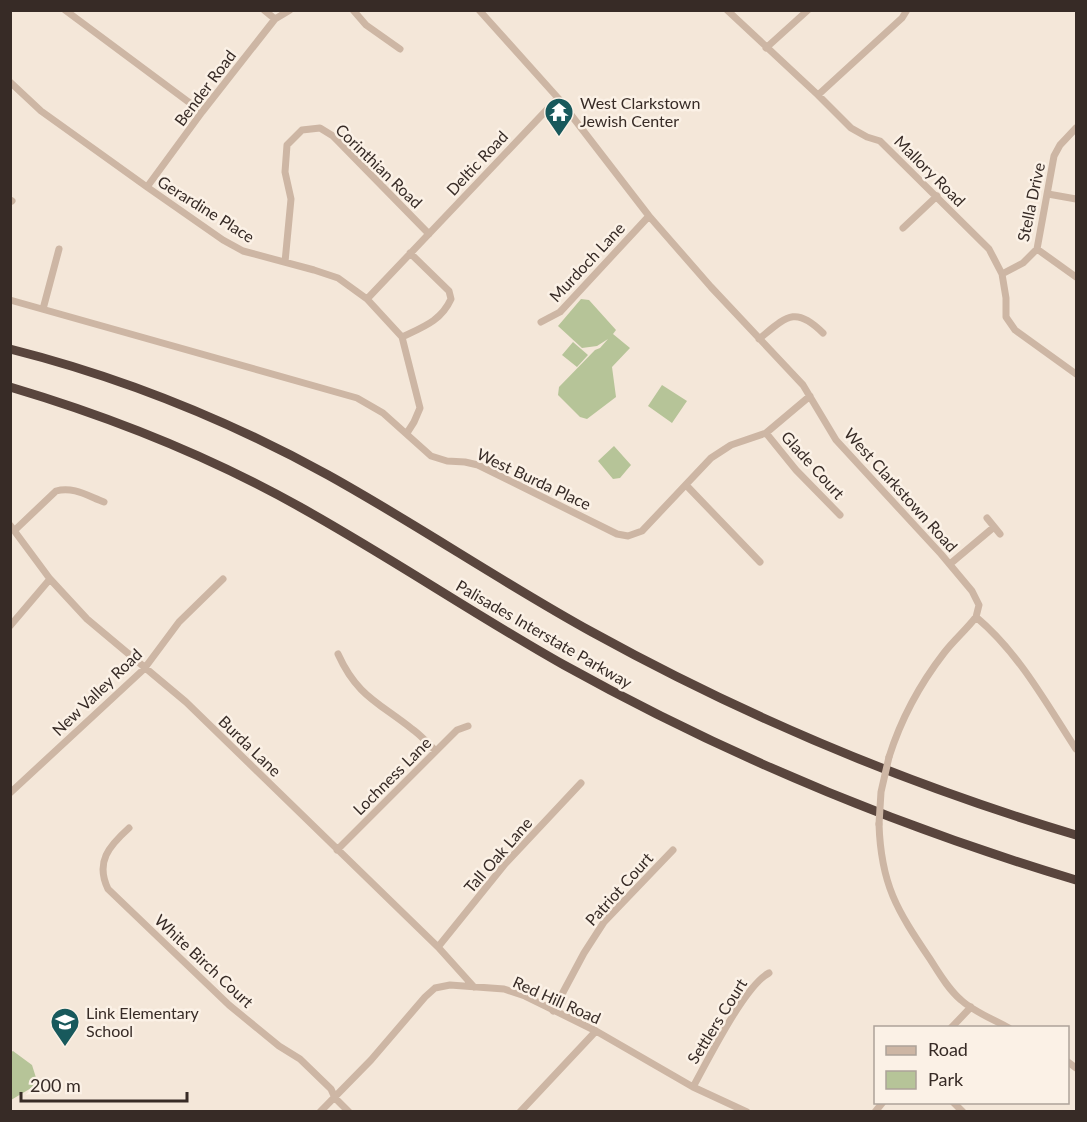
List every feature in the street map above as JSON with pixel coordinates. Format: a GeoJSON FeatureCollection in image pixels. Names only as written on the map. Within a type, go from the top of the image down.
{"type":"FeatureCollection","features":[{"type":"Feature","properties":{"kind":"highway","name":"Palisades Interstate Parkway"},"geometry":{"type":"LineString","coordinates":[[10,349],[85,370],[161,397],[274,447],[346,486],[568,619],[744,709],[917,782],[995,810],[1077,835]]}},
{"type":"Feature","properties":{"kind":"highway","name":"Palisades Interstate Parkway"},"geometry":{"type":"LineString","coordinates":[[10,387],[124,426],[263,487],[317,516],[549,656],[622,696],[735,751],[829,793],[907,824],[1077,880]]}},
{"type":"Feature","properties":{"kind":"street"},"geometry":{"type":"LineString","coordinates":[[65,10],[202,112]]}},
{"type":"Feature","properties":{"kind":"street"},"geometry":{"type":"LineString","coordinates":[[264,10],[275,19]]}},
{"type":"Feature","properties":{"kind":"street","name":"Bender Road"},"geometry":{"type":"LineString","coordinates":[[147,187],[275,19],[290,10]]}},
{"type":"Feature","properties":{"kind":"street"},"geometry":{"type":"LineString","coordinates":[[353,10],[366,26],[400,49]]}},
{"type":"Feature","properties":{"kind":"street","name":"West Clarkstown Road"},"geometry":{"type":"LineString","coordinates":[[479,10],[558,98],[649,216],[711,287],[799,380],[836,440],[950,564],[978,600],[979,610],[976,617]]}},
{"type":"Feature","properties":{"kind":"street","name":"Mallory Road"},"geometry":{"type":"LineString","coordinates":[[727,10],[851,128],[880,141],[989,249],[1002,274],[1006,317],[1015,330],[1077,374]]}},
{"type":"Feature","properties":{"kind":"street"},"geometry":{"type":"LineString","coordinates":[[766,48],[808,10]]}},
{"type":"Feature","properties":{"kind":"street"},"geometry":{"type":"LineString","coordinates":[[818,95],[902,18],[907,10]]}},
{"type":"Feature","properties":{"kind":"street","name":"Gerardine Place"},"geometry":{"type":"LineString","coordinates":[[10,81],[41,111],[147,187],[243,251],[338,278],[367,299],[402,337],[420,408],[406,433]]}},
{"type":"Feature","properties":{"kind":"street","name":"Deltic Road"},"geometry":{"type":"LineString","coordinates":[[367,299],[558,98]]}},
{"type":"Feature","properties":{"kind":"street","name":"Corinthian Road"},"geometry":{"type":"LineString","coordinates":[[285,262],[291,199],[285,172],[287,145],[302,130],[320,128],[333,136],[429,234]]}},
{"type":"Feature","properties":{"kind":"street","name":"Stella Drive"},"geometry":{"type":"LineString","coordinates":[[1002,274],[1023,263],[1036,249],[1054,156],[1060,145],[1077,128]]}},
{"type":"Feature","properties":{"kind":"street"},"geometry":{"type":"LineString","coordinates":[[1048,194],[1077,199]]}},
{"type":"Feature","properties":{"kind":"street"},"geometry":{"type":"LineString","coordinates":[[903,228],[937,196]]}},
{"type":"Feature","properties":{"kind":"street","name":"Murdoch Lane"},"geometry":{"type":"LineString","coordinates":[[541,322],[560,312],[649,216]]}},
{"type":"Feature","properties":{"kind":"street"},"geometry":{"type":"LineString","coordinates":[[43,309],[59,249]]}},
{"type":"Feature","properties":{"kind":"street"},"geometry":{"type":"LineString","coordinates":[[1036,249],[1077,277]]}},
{"type":"Feature","properties":{"kind":"street"},"geometry":{"type":"LineString","coordinates":[[402,337],[432,323],[440,316],[451,299],[449,291],[410,253]]}},
{"type":"Feature","properties":{"kind":"street","name":"West Burda Place"},"geometry":{"type":"LineString","coordinates":[[10,300],[357,398],[383,412],[431,456],[447,461],[478,465],[617,534],[628,536],[642,531],[720,450],[766,433],[810,396]]}},
{"type":"Feature","properties":{"kind":"street"},"geometry":{"type":"LineString","coordinates":[[759,339],[789,317],[806,318],[823,333]]}},
{"type":"Feature","properties":{"kind":"street","name":"Glade Court"},"geometry":{"type":"LineString","coordinates":[[766,433],[796,470],[840,515]]}},
{"type":"Feature","properties":{"kind":"street"},"geometry":{"type":"LineString","coordinates":[[686,485],[760,562]]}},
{"type":"Feature","properties":{"kind":"street"},"geometry":{"type":"LineString","coordinates":[[13,528],[56,491],[73,490],[104,502]]}},
{"type":"Feature","properties":{"kind":"street"},"geometry":{"type":"LineString","coordinates":[[987,518],[1000,534]]}},
{"type":"Feature","properties":{"kind":"street"},"geometry":{"type":"LineString","coordinates":[[950,564],[994,527]]}},
{"type":"Feature","properties":{"kind":"street","name":"Burda Lane"},"geometry":{"type":"LineString","coordinates":[[13,528],[50,579],[87,619],[186,702],[438,947],[474,987]]}},
{"type":"Feature","properties":{"kind":"street"},"geometry":{"type":"LineString","coordinates":[[10,626],[50,579]]}},
{"type":"Feature","properties":{"kind":"street","name":"New Valley Road"},"geometry":{"type":"LineString","coordinates":[[10,793],[144,669],[179,622],[223,579]]}},
{"type":"Feature","properties":{"kind":"street"},"geometry":{"type":"LineString","coordinates":[[1005,1026],[960,1000],[946,983],[895,904],[884,875],[879,824],[881,792],[889,757],[903,722],[923,683],[944,653],[976,617],[1013,655],[1077,750]]}},
{"type":"Feature","properties":{"kind":"street"},"geometry":{"type":"LineString","coordinates":[[338,654],[345,670],[375,704],[414,730],[436,751]]}},
{"type":"Feature","properties":{"kind":"street","name":"Lochness Lane"},"geometry":{"type":"LineString","coordinates":[[337,850],[457,730],[468,726]]}},
{"type":"Feature","properties":{"kind":"street","name":"Tall Oak Lane"},"geometry":{"type":"LineString","coordinates":[[438,947],[505,864],[581,783]]}},
{"type":"Feature","properties":{"kind":"street","name":"White Birch Court"},"geometry":{"type":"LineString","coordinates":[[129,828],[115,841],[103,860],[104,880],[108,889],[229,1005],[279,1046],[300,1059],[331,1089],[335,1098],[349,1112]]}},
{"type":"Feature","properties":{"kind":"street","name":"Patriot Court"},"geometry":{"type":"LineString","coordinates":[[553,1011],[584,953],[604,922],[673,850]]}},
{"type":"Feature","properties":{"kind":"street","name":"Settlers Court"},"geometry":{"type":"LineString","coordinates":[[693,1087],[740,1004],[761,977],[769,973]]}},
{"type":"Feature","properties":{"kind":"street","name":"Red Hill Road"},"geometry":{"type":"LineString","coordinates":[[320,1112],[395,1034],[425,997],[435,988],[450,984],[504,989],[525,996],[596,1031],[693,1087],[747,1112]]}},
{"type":"Feature","properties":{"kind":"street"},"geometry":{"type":"LineString","coordinates":[[953,1026],[971,1007]]}},
{"type":"Feature","properties":{"kind":"street"},"geometry":{"type":"LineString","coordinates":[[520,1112],[596,1031]]}},
{"type":"Feature","properties":{"kind":"green space"},"geometry":{"type":"Polygon","coordinates":[[[581,299],[589,300],[616,330],[613,334],[630,348],[612,367],[616,397],[587,419],[580,417],[558,395],[559,387],[608,339],[597,346],[582,348],[558,326],[581,299]]]}},
{"type":"Feature","properties":{"kind":"green space"},"geometry":{"type":"Polygon","coordinates":[[[573,342],[588,355],[577,367],[562,355],[573,342]]]}},
{"type":"Feature","properties":{"kind":"green space"},"geometry":{"type":"Polygon","coordinates":[[[662,385],[687,401],[672,423],[648,406],[662,385]]]}},
{"type":"Feature","properties":{"kind":"green space"},"geometry":{"type":"Polygon","coordinates":[[[614,446],[631,465],[620,478],[613,479],[598,461],[614,446]]]}},
{"type":"Feature","properties":{"kind":"green space"},"geometry":{"type":"Polygon","coordinates":[[[13,1051],[32,1065],[38,1084],[11,1100],[11,1052],[13,1051]]]}},
{"type":"Feature","properties":{"kind":"place","name":"West Clarkstown Jewish Center"},"geometry":{"type":"Point","coordinates":[559,138]}},
{"type":"Feature","properties":{"kind":"place","name":"Link Elementary School"},"geometry":{"type":"Point","coordinates":[65,1048]}}]}
